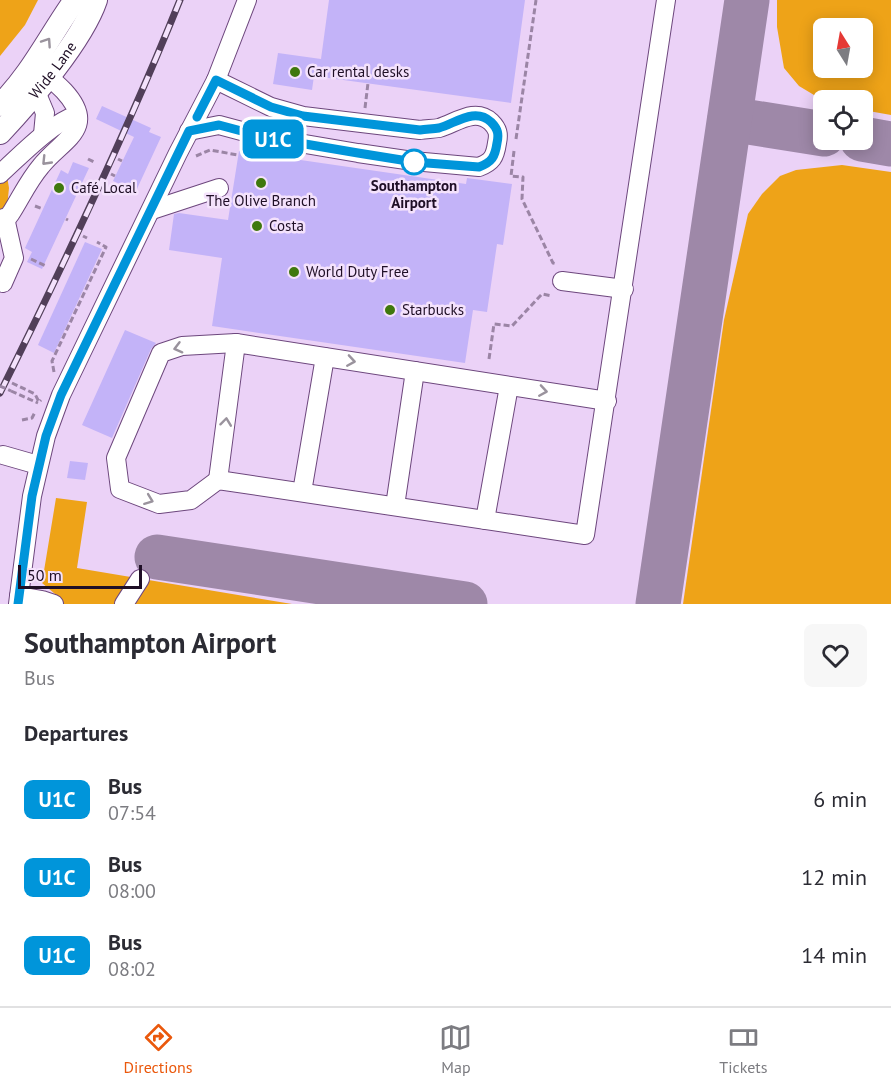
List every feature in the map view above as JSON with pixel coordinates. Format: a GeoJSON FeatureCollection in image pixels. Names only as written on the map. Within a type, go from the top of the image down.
{"type":"FeatureCollection","features":[{"type":"Feature","properties":{"kind":"main road","name":"Wide Lane"},"geometry":{"type":"LineString","coordinates":[[0,105],[11,95],[37,80],[75,0]]}},
{"type":"Feature","properties":{"kind":"main road","name":"Wide Lane"},"geometry":{"type":"LineString","coordinates":[[0,133],[37,80],[71,44],[96,0]]}},
{"type":"Feature","properties":{"kind":"street"},"geometry":{"type":"LineString","coordinates":[[54,604],[42,600],[19,600],[38,465],[64,388],[189,131],[206,102],[248,0]]}},
{"type":"Feature","properties":{"kind":"street"},"geometry":{"type":"LineString","coordinates":[[607,401],[236,343],[182,346],[161,353],[116,458],[120,489],[159,504],[191,500],[218,480],[585,535],[607,401],[624,289],[666,0]]}},
{"type":"Feature","properties":{"kind":"street"},"geometry":{"type":"LineString","coordinates":[[2,282],[14,258],[3,218],[11,213],[40,167],[71,137],[76,127],[78,115],[75,106],[65,93],[37,80]]}},
{"type":"Feature","properties":{"kind":"street"},"geometry":{"type":"LineString","coordinates":[[37,80],[45,113],[43,134]]}},
{"type":"Feature","properties":{"kind":"street"},"geometry":{"type":"LineString","coordinates":[[189,131],[219,125],[264,137],[414,162],[479,167],[496,156],[499,134],[495,126],[486,118],[476,115],[464,117],[437,128],[420,130],[303,116],[271,107],[216,80]]}},
{"type":"Feature","properties":{"kind":"street"},"geometry":{"type":"LineString","coordinates":[[206,102],[209,112],[219,125]]}},
{"type":"Feature","properties":{"kind":"street"},"geometry":{"type":"LineString","coordinates":[[264,137],[272,126],[271,107]]}},
{"type":"Feature","properties":{"kind":"street"},"geometry":{"type":"LineString","coordinates":[[0,174],[43,134],[70,117],[78,115]]}},
{"type":"Feature","properties":{"kind":"street"},"geometry":{"type":"LineString","coordinates":[[152,210],[219,188]]}},
{"type":"Feature","properties":{"kind":"street"},"geometry":{"type":"LineString","coordinates":[[562,281],[624,289]]}},
{"type":"Feature","properties":{"kind":"street"},"geometry":{"type":"LineString","coordinates":[[218,480],[236,343]]}},
{"type":"Feature","properties":{"kind":"street"},"geometry":{"type":"LineString","coordinates":[[302,492],[325,357]]}},
{"type":"Feature","properties":{"kind":"street"},"geometry":{"type":"LineString","coordinates":[[395,507],[416,371]]}},
{"type":"Feature","properties":{"kind":"street"},"geometry":{"type":"LineString","coordinates":[[485,520],[509,386]]}},
{"type":"Feature","properties":{"kind":"street"},"geometry":{"type":"LineString","coordinates":[[3,455],[38,465]]}},
{"type":"Feature","properties":{"kind":"street"},"geometry":{"type":"LineString","coordinates":[[124,604],[140,579]]}},
{"type":"Feature","properties":{"kind":"path"},"geometry":{"type":"LineString","coordinates":[[489,359],[494,324],[512,326],[542,294],[562,281],[522,199],[523,177],[511,176],[536,0]]}},
{"type":"Feature","properties":{"kind":"path"},"geometry":{"type":"LineString","coordinates":[[210,150],[238,155]]}},
{"type":"Feature","properties":{"kind":"path"},"geometry":{"type":"LineString","coordinates":[[88,159],[94,162]]}},
{"type":"Feature","properties":{"kind":"path"},"geometry":{"type":"LineString","coordinates":[[64,388],[55,377],[52,361],[106,247],[97,242]]}},
{"type":"Feature","properties":{"kind":"path"},"geometry":{"type":"LineString","coordinates":[[29,258],[46,266]]}},
{"type":"Feature","properties":{"kind":"path"},"geometry":{"type":"LineString","coordinates":[[12,383],[35,394],[39,402]]}},
{"type":"Feature","properties":{"kind":"path"},"geometry":{"type":"LineString","coordinates":[[0,386],[30,401],[39,402]]}},
{"type":"Feature","properties":{"kind":"path"},"geometry":{"type":"LineString","coordinates":[[22,420],[32,418],[39,402],[49,389],[64,388]]}},
{"type":"Feature","properties":{"kind":"shaded area"},"geometry":{"type":"Polygon","coordinates":[[[0,0],[38,0],[25,25],[0,56],[0,0]]]}},
{"type":"Feature","properties":{"kind":"shaded area"},"geometry":{"type":"Polygon","coordinates":[[[777,0],[891,0],[891,115],[873,112],[873,90],[813,90],[813,94],[799,86],[784,68],[777,27],[777,0]]]}},
{"type":"Feature","properties":{"kind":"shaded area"},"geometry":{"type":"Polygon","coordinates":[[[842,165],[891,172],[891,604],[683,604],[724,320],[748,214],[762,194],[780,176],[796,170],[842,165]]]}},
{"type":"Feature","properties":{"kind":"shaded area"},"geometry":{"type":"Polygon","coordinates":[[[7,176],[9,188],[7,207],[0,211],[0,182],[7,176]]]}},
{"type":"Feature","properties":{"kind":"shaded area"},"geometry":{"type":"Polygon","coordinates":[[[56,498],[87,502],[77,568],[292,604],[58,604],[61,599],[42,583],[56,498]]]}},
{"type":"Feature","properties":{"kind":"building"},"geometry":{"type":"Polygon","coordinates":[[[329,0],[525,0],[511,103],[314,76],[312,90],[273,84],[278,53],[321,59],[329,0]]]}},
{"type":"Feature","properties":{"kind":"building"},"geometry":{"type":"Polygon","coordinates":[[[102,106],[151,128],[149,132],[161,137],[136,191],[113,181],[134,137],[96,119],[102,106]]]}},
{"type":"Feature","properties":{"kind":"building","name":"Southampton Airport"},"geometry":{"type":"Polygon","coordinates":[[[239,151],[466,184],[467,178],[512,184],[503,245],[497,244],[487,312],[473,310],[465,363],[212,326],[222,258],[169,250],[174,214],[228,220],[239,151]]]}},
{"type":"Feature","properties":{"kind":"building"},"geometry":{"type":"Polygon","coordinates":[[[73,162],[89,168],[42,269],[27,262],[32,252],[25,248],[61,170],[68,174],[73,162]]]}},
{"type":"Feature","properties":{"kind":"building"},"geometry":{"type":"Polygon","coordinates":[[[85,242],[102,249],[54,353],[38,345],[85,242]]]}},
{"type":"Feature","properties":{"kind":"building"},"geometry":{"type":"Polygon","coordinates":[[[125,330],[156,343],[151,349],[112,438],[82,425],[125,330]]]}},
{"type":"Feature","properties":{"kind":"building"},"geometry":{"type":"Polygon","coordinates":[[[70,461],[88,463],[85,480],[67,478],[70,461]]]}},
{"type":"Feature","properties":{"kind":"taxiway"},"geometry":{"type":"LineString","coordinates":[[658,604],[747,0]]}},
{"type":"Feature","properties":{"kind":"taxiway"},"geometry":{"type":"LineString","coordinates":[[730,119],[813,132]]}},
{"type":"Feature","properties":{"kind":"taxiway"},"geometry":{"type":"LineString","coordinates":[[873,141],[891,144]]}},
{"type":"Feature","properties":{"kind":"taxiway"},"geometry":{"type":"LineString","coordinates":[[157,557],[465,604]]}},
{"type":"Feature","properties":{"kind":"railway"},"geometry":{"type":"LineString","coordinates":[[0,393],[94,198],[180,0]]}},
{"type":"Feature","properties":{"kind":"bus line","name":"U1C"},"geometry":{"type":"LineString","coordinates":[[18,604],[32,496],[46,436],[61,395],[189,131],[219,125],[264,137],[358,153],[414,162],[479,167],[496,156],[499,134],[495,126],[486,118],[476,115],[464,117],[437,128],[420,130],[303,116],[271,107],[216,80],[197,117]]}},
{"type":"Feature","properties":{"kind":"place","name":"Car rental desks"},"geometry":{"type":"Point","coordinates":[295,72]}},
{"type":"Feature","properties":{"kind":"place","name":"Southampton Airport"},"geometry":{"type":"Point","coordinates":[414,162]}},
{"type":"Feature","properties":{"kind":"place","name":"The Olive Branch"},"geometry":{"type":"Point","coordinates":[261,183]}},
{"type":"Feature","properties":{"kind":"place","name":"Café Local"},"geometry":{"type":"Point","coordinates":[59,188]}},
{"type":"Feature","properties":{"kind":"place","name":"Costa"},"geometry":{"type":"Point","coordinates":[257,226]}},
{"type":"Feature","properties":{"kind":"place","name":"World Duty Free"},"geometry":{"type":"Point","coordinates":[294,272]}},
{"type":"Feature","properties":{"kind":"place","name":"Starbucks"},"geometry":{"type":"Point","coordinates":[390,310]}}]}
